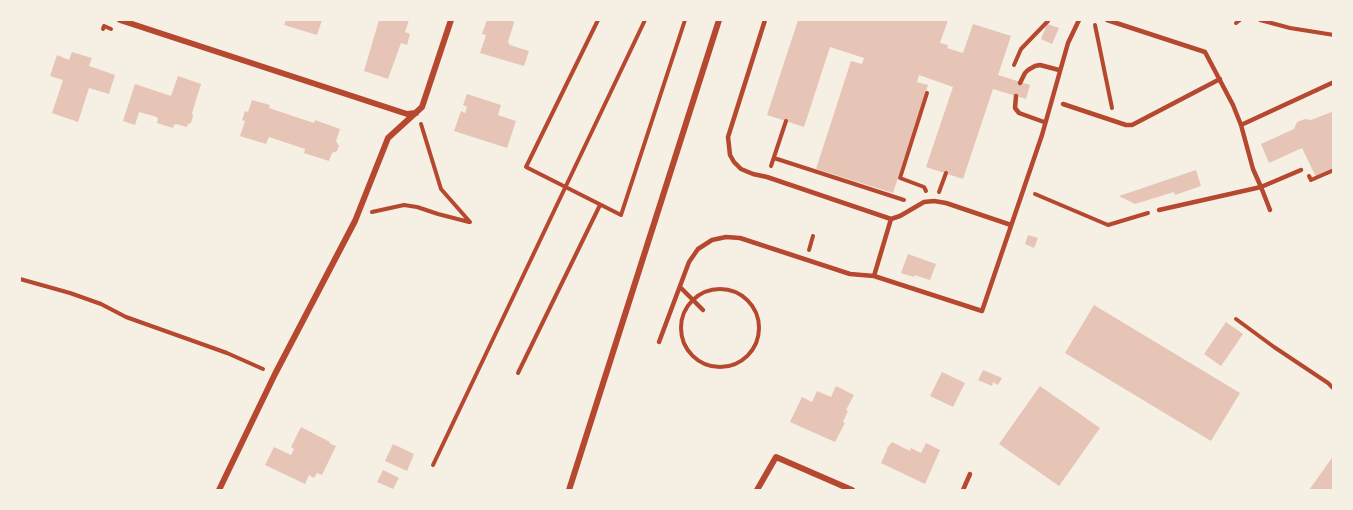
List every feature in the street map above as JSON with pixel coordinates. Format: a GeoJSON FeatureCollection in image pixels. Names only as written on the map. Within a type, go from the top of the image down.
{"type":"FeatureCollection","features":[{"type":"Feature","properties":{"kind":"street"},"geometry":{"type":"LineString","coordinates":[[120,20],[407,114],[417,112]]}},
{"type":"Feature","properties":{"kind":"street"},"geometry":{"type":"LineString","coordinates":[[219,490],[275,374],[355,222],[388,138],[423,105],[451,20]]}},
{"type":"Feature","properties":{"kind":"street"},"geometry":{"type":"LineString","coordinates":[[569,490],[719,20]]}},
{"type":"Feature","properties":{"kind":"street"},"geometry":{"type":"LineString","coordinates":[[757,490],[776,457],[852,490]]}},
{"type":"Feature","properties":{"kind":"lane"},"geometry":{"type":"LineString","coordinates":[[765,20],[728,137],[730,155],[741,169],[891,219],[924,202],[933,201],[1011,225]]}},
{"type":"Feature","properties":{"kind":"lane"},"geometry":{"type":"LineString","coordinates":[[659,342],[689,262],[698,249],[712,240],[726,237],[740,238],[850,274],[874,276],[982,311],[1042,135],[1068,43],[1079,20]]}},
{"type":"Feature","properties":{"kind":"lane"},"geometry":{"type":"LineString","coordinates":[[1107,20],[1205,51],[1240,125],[1253,170],[1270,210]]}},
{"type":"Feature","properties":{"kind":"lane"},"geometry":{"type":"LineString","coordinates":[[1020,83],[1025,73],[1035,66],[1040,65],[1059,70]]}},
{"type":"Feature","properties":{"kind":"lane"},"geometry":{"type":"LineString","coordinates":[[1063,104],[1132,125],[1220,79]]}},
{"type":"Feature","properties":{"kind":"lane"},"geometry":{"type":"LineString","coordinates":[[1240,125],[1334,82]]}},
{"type":"Feature","properties":{"kind":"lane"},"geometry":{"type":"LineString","coordinates":[[1016,96],[1015,108],[1019,113],[1044,122]]}},
{"type":"Feature","properties":{"kind":"lane"},"geometry":{"type":"LineString","coordinates":[[1159,210],[1262,187],[1303,169]]}},
{"type":"Feature","properties":{"kind":"lane"},"geometry":{"type":"LineString","coordinates":[[874,276],[891,219]]}},
{"type":"Feature","properties":{"kind":"lane"},"geometry":{"type":"LineString","coordinates":[[680,287],[703,310]]}},
{"type":"Feature","properties":{"kind":"lane"},"geometry":{"type":"LineString","coordinates":[[963,490],[970,474]]}},
{"type":"Feature","properties":{"kind":"path"},"geometry":{"type":"LineString","coordinates":[[598,20],[526,168],[621,215],[685,20]]}},
{"type":"Feature","properties":{"kind":"path"},"geometry":{"type":"LineString","coordinates":[[434,465],[645,20]]}},
{"type":"Feature","properties":{"kind":"path"},"geometry":{"type":"LineString","coordinates":[[1094,20],[1114,121]]}},
{"type":"Feature","properties":{"kind":"path"},"geometry":{"type":"LineString","coordinates":[[1260,20],[1290,28],[1334,35]]}},
{"type":"Feature","properties":{"kind":"path"},"geometry":{"type":"LineString","coordinates":[[1012,69],[1021,49],[1048,21]]}},
{"type":"Feature","properties":{"kind":"path"},"geometry":{"type":"LineString","coordinates":[[927,93],[900,178],[924,187],[926,192],[940,192],[946,173]]}},
{"type":"Feature","properties":{"kind":"path"},"geometry":{"type":"LineString","coordinates":[[355,222],[366,214],[404,205],[470,222],[441,189],[417,112]]}},
{"type":"Feature","properties":{"kind":"path"},"geometry":{"type":"LineString","coordinates":[[767,177],[786,121]]}},
{"type":"Feature","properties":{"kind":"path"},"geometry":{"type":"LineString","coordinates":[[774,158],[908,201]]}},
{"type":"Feature","properties":{"kind":"path"},"geometry":{"type":"LineString","coordinates":[[1303,169],[1311,180],[1334,170]]}},
{"type":"Feature","properties":{"kind":"path"},"geometry":{"type":"LineString","coordinates":[[1023,189],[1108,225],[1159,210]]}},
{"type":"Feature","properties":{"kind":"path"},"geometry":{"type":"LineString","coordinates":[[518,373],[600,205]]}},
{"type":"Feature","properties":{"kind":"path"},"geometry":{"type":"LineString","coordinates":[[810,246],[813,236]]}},
{"type":"Feature","properties":{"kind":"path"},"geometry":{"type":"LineString","coordinates":[[20,279],[101,304],[126,317],[227,353],[275,374]]}},
{"type":"Feature","properties":{"kind":"path"},"geometry":{"type":"LineString","coordinates":[[721,289],[738,294],[748,301],[755,311],[759,329],[754,346],[747,356],[731,365],[719,367],[702,363],[692,355],[683,340],[681,327],[686,310],[693,300],[708,291],[721,289]]}},
{"type":"Feature","properties":{"kind":"path"},"geometry":{"type":"LineString","coordinates":[[1236,319],[1334,389]]}},
{"type":"Feature","properties":{"kind":"building"},"geometry":{"type":"Polygon","coordinates":[[[286,20],[322,20],[317,35],[284,25],[286,20]]]}},
{"type":"Feature","properties":{"kind":"building"},"geometry":{"type":"Polygon","coordinates":[[[379,20],[409,20],[405,32],[410,34],[407,45],[401,43],[388,79],[364,71],[379,20]]]}},
{"type":"Feature","properties":{"kind":"building"},"geometry":{"type":"Polygon","coordinates":[[[487,20],[513,20],[508,42],[510,45],[529,51],[524,66],[480,53],[486,35],[482,34],[487,20]]]}},
{"type":"Feature","properties":{"kind":"building"},"geometry":{"type":"Polygon","coordinates":[[[798,20],[948,20],[940,43],[963,53],[973,24],[1011,36],[998,75],[1030,85],[1026,99],[993,89],[963,179],[926,167],[953,87],[919,75],[917,82],[928,85],[893,193],[816,169],[851,61],[862,64],[864,58],[830,47],[804,127],[767,115],[798,20]]]}},
{"type":"Feature","properties":{"kind":"building"},"geometry":{"type":"Polygon","coordinates":[[[1047,24],[1059,28],[1052,44],[1041,39],[1047,24]]]}},
{"type":"Feature","properties":{"kind":"building"},"geometry":{"type":"Polygon","coordinates":[[[72,52],[92,58],[89,66],[115,75],[109,94],[89,88],[78,122],[52,113],[63,80],[50,76],[57,55],[69,60],[72,52]]]}},
{"type":"Feature","properties":{"kind":"building"},"geometry":{"type":"Polygon","coordinates":[[[178,76],[201,84],[191,123],[187,127],[176,124],[173,128],[157,123],[157,117],[139,112],[135,125],[123,121],[135,84],[171,96],[178,76]]]}},
{"type":"Feature","properties":{"kind":"building"},"geometry":{"type":"Polygon","coordinates":[[[467,94],[501,105],[498,115],[516,121],[507,148],[454,131],[461,111],[465,113],[467,107],[463,105],[467,94]]]}},
{"type":"Feature","properties":{"kind":"building"},"geometry":{"type":"Polygon","coordinates":[[[252,100],[314,123],[315,120],[340,129],[336,141],[339,146],[337,151],[332,153],[329,161],[304,153],[305,149],[269,137],[266,144],[240,136],[245,121],[242,120],[245,111],[248,112],[252,100]]]}},
{"type":"Feature","properties":{"kind":"building"},"geometry":{"type":"Polygon","coordinates":[[[1334,111],[1334,136],[1332,137],[1334,140],[1334,169],[1316,177],[1302,148],[1269,163],[1261,144],[1294,129],[1297,122],[1305,119],[1311,120],[1334,111]]]}},
{"type":"Feature","properties":{"kind":"building"},"geometry":{"type":"Polygon","coordinates":[[[1196,170],[1201,186],[1175,195],[1174,192],[1135,204],[1119,196],[1196,170]]]}},
{"type":"Feature","properties":{"kind":"building"},"geometry":{"type":"Polygon","coordinates":[[[1028,235],[1038,238],[1034,248],[1025,244],[1028,235]]]}},
{"type":"Feature","properties":{"kind":"building"},"geometry":{"type":"Polygon","coordinates":[[[908,254],[936,264],[930,280],[901,273],[908,254]]]}},
{"type":"Feature","properties":{"kind":"building"},"geometry":{"type":"Polygon","coordinates":[[[1094,305],[1240,393],[1211,441],[1065,353],[1094,305]]]}},
{"type":"Feature","properties":{"kind":"building"},"geometry":{"type":"Polygon","coordinates":[[[1226,322],[1243,334],[1221,366],[1204,354],[1226,322]]]}},
{"type":"Feature","properties":{"kind":"building"},"geometry":{"type":"Polygon","coordinates":[[[983,370],[1002,378],[998,385],[993,382],[992,386],[978,380],[983,370]]]}},
{"type":"Feature","properties":{"kind":"building"},"geometry":{"type":"Polygon","coordinates":[[[942,372],[965,383],[953,407],[930,396],[942,372]]]}},
{"type":"Feature","properties":{"kind":"building"},"geometry":{"type":"Polygon","coordinates":[[[836,386],[854,395],[846,410],[848,411],[843,422],[845,423],[835,442],[790,422],[802,397],[812,402],[817,391],[831,397],[836,386]]]}},
{"type":"Feature","properties":{"kind":"building"},"geometry":{"type":"Polygon","coordinates":[[[1040,386],[1100,428],[1059,486],[999,444],[1040,386]]]}},
{"type":"Feature","properties":{"kind":"building"},"geometry":{"type":"Polygon","coordinates":[[[301,427],[336,446],[322,475],[317,473],[314,478],[309,475],[305,484],[265,465],[274,447],[291,455],[294,449],[291,447],[301,427]]]}},
{"type":"Feature","properties":{"kind":"building"},"geometry":{"type":"Polygon","coordinates":[[[892,442],[910,451],[911,448],[921,453],[926,443],[940,450],[925,484],[881,463],[892,442]]]}},
{"type":"Feature","properties":{"kind":"building"},"geometry":{"type":"Polygon","coordinates":[[[393,444],[414,454],[407,471],[385,461],[393,444]]]}},
{"type":"Feature","properties":{"kind":"building"},"geometry":{"type":"Polygon","coordinates":[[[1334,455],[1334,490],[1309,490],[1334,455]]]}},
{"type":"Feature","properties":{"kind":"building"},"geometry":{"type":"Polygon","coordinates":[[[383,470],[399,478],[393,489],[377,482],[383,470]]]}}]}
